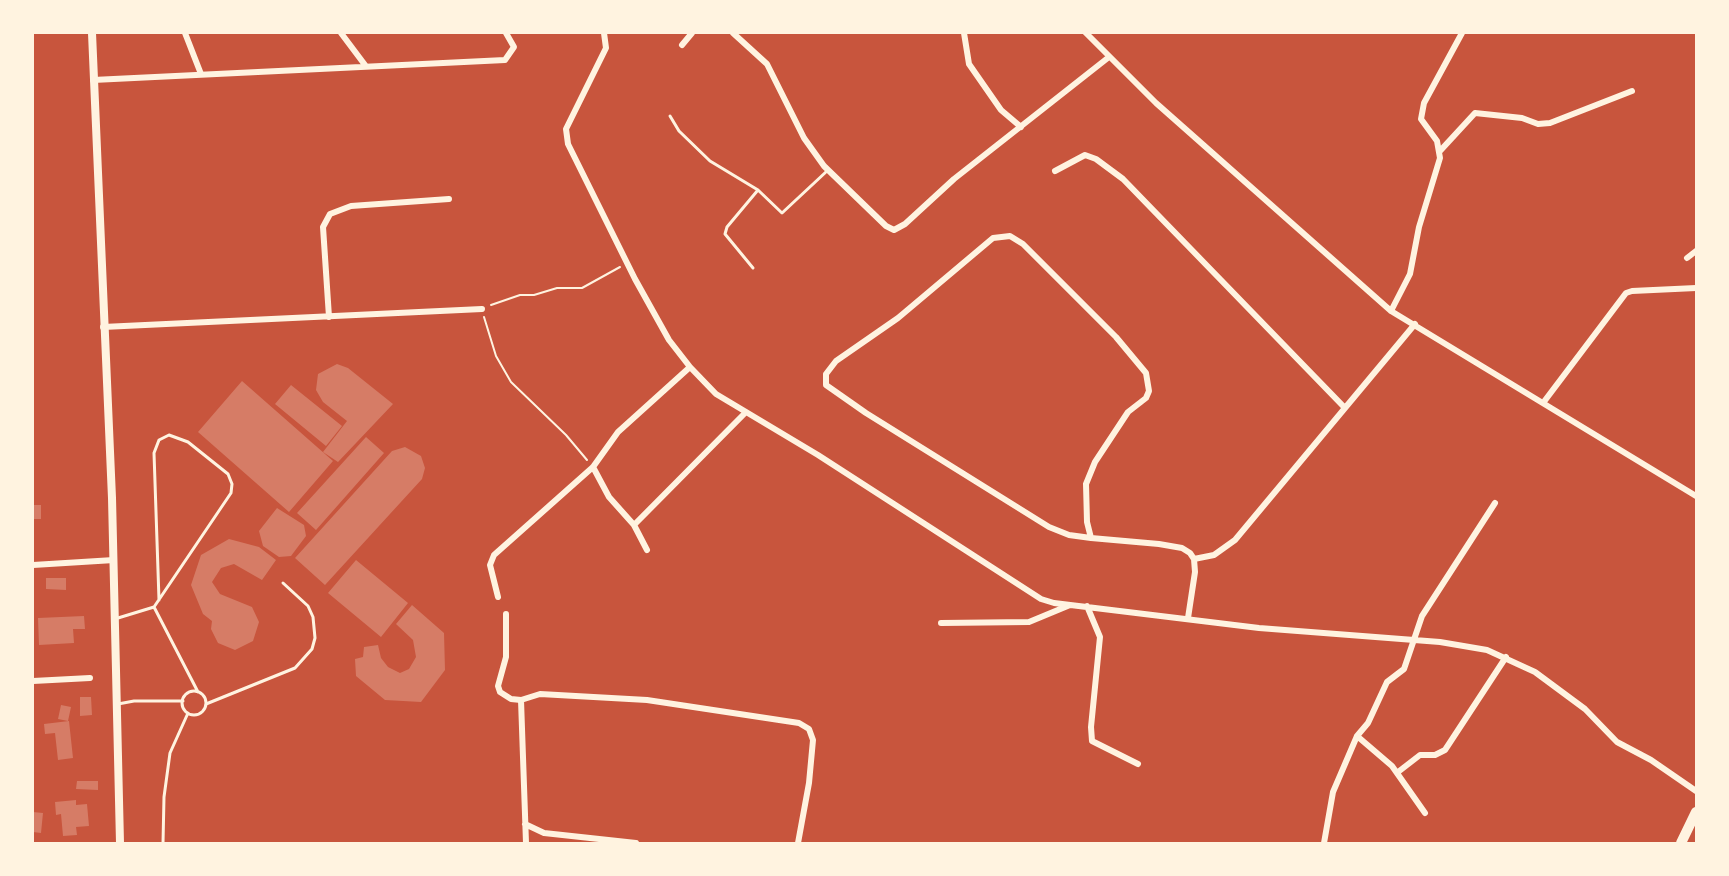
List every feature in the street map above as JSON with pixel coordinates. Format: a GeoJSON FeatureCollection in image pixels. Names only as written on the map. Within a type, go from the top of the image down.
{"type":"FeatureCollection","features":[{"type":"Feature","properties":{"kind":"highway"},"geometry":{"type":"LineString","coordinates":[[1681,843],[1695,814]]}},
{"type":"Feature","properties":{"kind":"main road"},"geometry":{"type":"LineString","coordinates":[[92,33],[103,327],[110,426],[120,843]]}},
{"type":"Feature","properties":{"kind":"street"},"geometry":{"type":"LineString","coordinates":[[185,33],[201,74]]}},
{"type":"Feature","properties":{"kind":"street"},"geometry":{"type":"LineString","coordinates":[[341,33],[365,65]]}},
{"type":"Feature","properties":{"kind":"street"},"geometry":{"type":"LineString","coordinates":[[93,80],[505,60],[514,47],[506,33]]}},
{"type":"Feature","properties":{"kind":"street"},"geometry":{"type":"LineString","coordinates":[[604,33],[606,48],[569,121],[566,136],[628,263],[669,340],[690,367],[716,394],[818,455],[1041,599],[1071,605],[1330,635],[1472,646],[1506,657],[1535,672],[1585,709],[1617,742],[1651,760],[1696,791]]}},
{"type":"Feature","properties":{"kind":"street"},"geometry":{"type":"LineString","coordinates":[[682,45],[692,33]]}},
{"type":"Feature","properties":{"kind":"street"},"geometry":{"type":"LineString","coordinates":[[733,33],[767,64],[804,138],[828,170],[886,226],[894,230],[905,224],[954,179],[1109,57]]}},
{"type":"Feature","properties":{"kind":"street"},"geometry":{"type":"LineString","coordinates":[[964,33],[969,64],[1001,110],[1021,127]]}},
{"type":"Feature","properties":{"kind":"street"},"geometry":{"type":"LineString","coordinates":[[1086,33],[1174,119],[1331,255],[1391,311],[1696,496]]}},
{"type":"Feature","properties":{"kind":"street"},"geometry":{"type":"LineString","coordinates":[[1440,152],[1437,141],[1421,119],[1424,103],[1462,33]]}},
{"type":"Feature","properties":{"kind":"street"},"geometry":{"type":"LineString","coordinates":[[1391,311],[1410,274],[1419,227],[1440,152],[1475,113],[1522,118],[1538,124],[1550,123],[1632,91]]}},
{"type":"Feature","properties":{"kind":"street"},"geometry":{"type":"LineString","coordinates":[[1055,171],[1085,155],[1096,159],[1123,179],[1345,408]]}},
{"type":"Feature","properties":{"kind":"street"},"geometry":{"type":"LineString","coordinates":[[329,317],[323,227],[330,214],[351,206],[449,199]]}},
{"type":"Feature","properties":{"kind":"street"},"geometry":{"type":"LineString","coordinates":[[1091,538],[1087,522],[1086,484],[1095,462],[1128,412],[1146,398],[1149,383],[1146,373],[1116,337],[1023,244],[1010,236],[993,238],[898,318],[836,361],[829,368],[825,380],[832,390],[866,413],[1049,527],[1069,535],[1091,538],[1182,548],[1194,559]]}},
{"type":"Feature","properties":{"kind":"street"},"geometry":{"type":"LineString","coordinates":[[1687,258],[1696,251]]}},
{"type":"Feature","properties":{"kind":"street"},"geometry":{"type":"LineString","coordinates":[[1543,403],[1626,293],[1696,288]]}},
{"type":"Feature","properties":{"kind":"street"},"geometry":{"type":"LineString","coordinates":[[103,327],[482,309]]}},
{"type":"Feature","properties":{"kind":"street"},"geometry":{"type":"LineString","coordinates":[[1194,559],[1214,555],[1235,540],[1271,493],[1414,324]]}},
{"type":"Feature","properties":{"kind":"street"},"geometry":{"type":"LineString","coordinates":[[498,597],[489,565],[494,555],[593,467],[618,432],[690,367]]}},
{"type":"Feature","properties":{"kind":"street"},"geometry":{"type":"LineString","coordinates":[[634,525],[745,412]]}},
{"type":"Feature","properties":{"kind":"street"},"geometry":{"type":"LineString","coordinates":[[593,467],[609,497],[634,525],[647,550]]}},
{"type":"Feature","properties":{"kind":"street"},"geometry":{"type":"LineString","coordinates":[[1324,843],[1333,792],[1357,736],[1368,723],[1389,679],[1404,669],[1422,616],[1495,503]]}},
{"type":"Feature","properties":{"kind":"street"},"geometry":{"type":"LineString","coordinates":[[1188,618],[1194,559]]}},
{"type":"Feature","properties":{"kind":"street"},"geometry":{"type":"LineString","coordinates":[[33,565],[114,560]]}},
{"type":"Feature","properties":{"kind":"street"},"geometry":{"type":"LineString","coordinates":[[941,623],[1029,622],[1045,618],[1071,605]]}},
{"type":"Feature","properties":{"kind":"street"},"geometry":{"type":"LineString","coordinates":[[1087,606],[1100,637],[1091,727],[1092,741],[1138,764]]}},
{"type":"Feature","properties":{"kind":"street"},"geometry":{"type":"LineString","coordinates":[[506,614],[506,657],[498,687],[504,696],[521,700],[540,694],[646,700],[720,709],[802,724],[811,731],[813,740],[809,783],[798,843]]}},
{"type":"Feature","properties":{"kind":"street"},"geometry":{"type":"LineString","coordinates":[[1398,772],[1420,755],[1435,755],[1445,750],[1506,657]]}},
{"type":"Feature","properties":{"kind":"street"},"geometry":{"type":"LineString","coordinates":[[33,681],[90,678]]}},
{"type":"Feature","properties":{"kind":"street"},"geometry":{"type":"LineString","coordinates":[[521,700],[526,843]]}},
{"type":"Feature","properties":{"kind":"street"},"geometry":{"type":"LineString","coordinates":[[1357,736],[1398,772],[1425,813]]}},
{"type":"Feature","properties":{"kind":"street"},"geometry":{"type":"LineString","coordinates":[[525,824],[544,833],[636,843]]}},
{"type":"Feature","properties":{"kind":"lane"},"geometry":{"type":"LineString","coordinates":[[670,116],[679,131],[710,161],[758,190],[782,213],[828,170]]}},
{"type":"Feature","properties":{"kind":"lane"},"geometry":{"type":"LineString","coordinates":[[753,268],[725,234],[727,227],[758,190]]}},
{"type":"Feature","properties":{"kind":"lane"},"geometry":{"type":"LineString","coordinates":[[114,619],[154,607],[159,600],[231,493],[232,484],[228,474],[196,449],[170,435],[159,440],[154,453],[159,600]]}},
{"type":"Feature","properties":{"kind":"lane"},"geometry":{"type":"LineString","coordinates":[[188,713],[200,713],[206,704],[295,668],[312,649],[315,638],[313,617],[308,606],[283,583]]}},
{"type":"Feature","properties":{"kind":"lane"},"geometry":{"type":"LineString","coordinates":[[154,607],[198,692],[204,696],[206,704]]}},
{"type":"Feature","properties":{"kind":"lane"},"geometry":{"type":"LineString","coordinates":[[183,701],[190,692],[198,692]]}},
{"type":"Feature","properties":{"kind":"lane"},"geometry":{"type":"LineString","coordinates":[[118,704],[134,701],[183,701]]}},
{"type":"Feature","properties":{"kind":"lane"},"geometry":{"type":"LineString","coordinates":[[163,843],[164,797],[170,753],[188,713],[183,701]]}},
{"type":"Feature","properties":{"kind":"path"},"geometry":{"type":"LineString","coordinates":[[593,467],[566,435],[511,382],[496,356],[482,309],[520,295],[534,295],[560,287],[582,288],[628,263]]}},
{"type":"Feature","properties":{"kind":"building"},"geometry":{"type":"Polygon","coordinates":[[[337,364],[348,368],[393,404],[338,462],[323,452],[347,421],[323,402],[316,390],[318,374],[337,364]]]}},
{"type":"Feature","properties":{"kind":"building"},"geometry":{"type":"Polygon","coordinates":[[[242,381],[333,461],[289,512],[198,432],[242,381]]]}},
{"type":"Feature","properties":{"kind":"building"},"geometry":{"type":"Polygon","coordinates":[[[291,385],[342,426],[326,446],[275,404],[291,385]]]}},
{"type":"Feature","properties":{"kind":"building"},"geometry":{"type":"Polygon","coordinates":[[[366,437],[384,453],[316,530],[297,513],[366,437]]]}},
{"type":"Feature","properties":{"kind":"building"},"geometry":{"type":"Polygon","coordinates":[[[405,447],[421,456],[425,468],[422,479],[325,585],[295,558],[392,451],[405,447]]]}},
{"type":"Feature","properties":{"kind":"building"},"geometry":{"type":"Polygon","coordinates":[[[33,505],[41,505],[41,519],[33,519],[33,505]]]}},
{"type":"Feature","properties":{"kind":"building"},"geometry":{"type":"Polygon","coordinates":[[[277,508],[304,525],[306,536],[291,556],[279,557],[263,546],[259,531],[277,508]]]}},
{"type":"Feature","properties":{"kind":"building"},"geometry":{"type":"Polygon","coordinates":[[[229,539],[259,547],[276,560],[262,580],[234,564],[221,568],[212,582],[220,594],[252,607],[259,622],[253,641],[235,650],[218,643],[211,629],[212,621],[203,614],[191,585],[201,555],[229,539]]]}},
{"type":"Feature","properties":{"kind":"building"},"geometry":{"type":"Polygon","coordinates":[[[356,560],[408,603],[381,637],[328,593],[356,560]]]}},
{"type":"Feature","properties":{"kind":"building"},"geometry":{"type":"Polygon","coordinates":[[[46,578],[66,578],[66,590],[46,589],[46,578]]]}},
{"type":"Feature","properties":{"kind":"building"},"geometry":{"type":"Polygon","coordinates":[[[412,605],[444,633],[445,670],[421,702],[385,700],[356,676],[355,659],[363,657],[364,647],[378,645],[381,658],[388,667],[400,673],[409,669],[416,657],[413,640],[396,624],[412,605]]]}},
{"type":"Feature","properties":{"kind":"building"},"geometry":{"type":"Polygon","coordinates":[[[84,616],[85,629],[73,629],[74,643],[39,645],[38,618],[84,616]]]}},
{"type":"Feature","properties":{"kind":"building"},"geometry":{"type":"Polygon","coordinates":[[[80,697],[91,697],[92,715],[80,716],[80,697]]]}},
{"type":"Feature","properties":{"kind":"building"},"geometry":{"type":"Polygon","coordinates":[[[61,705],[71,707],[68,721],[58,719],[61,705]]]}},
{"type":"Feature","properties":{"kind":"building"},"geometry":{"type":"Polygon","coordinates":[[[69,721],[73,758],[58,760],[55,733],[45,734],[44,724],[69,721]]]}},
{"type":"Feature","properties":{"kind":"building"},"geometry":{"type":"Polygon","coordinates":[[[77,781],[98,781],[98,790],[76,789],[77,781]]]}},
{"type":"Feature","properties":{"kind":"building"},"geometry":{"type":"Polygon","coordinates":[[[76,800],[76,805],[87,804],[89,826],[76,827],[77,835],[63,836],[61,814],[56,815],[55,802],[76,800]]]}},
{"type":"Feature","properties":{"kind":"building"},"geometry":{"type":"Polygon","coordinates":[[[33,812],[43,813],[41,833],[33,832],[33,812]]]}}]}
